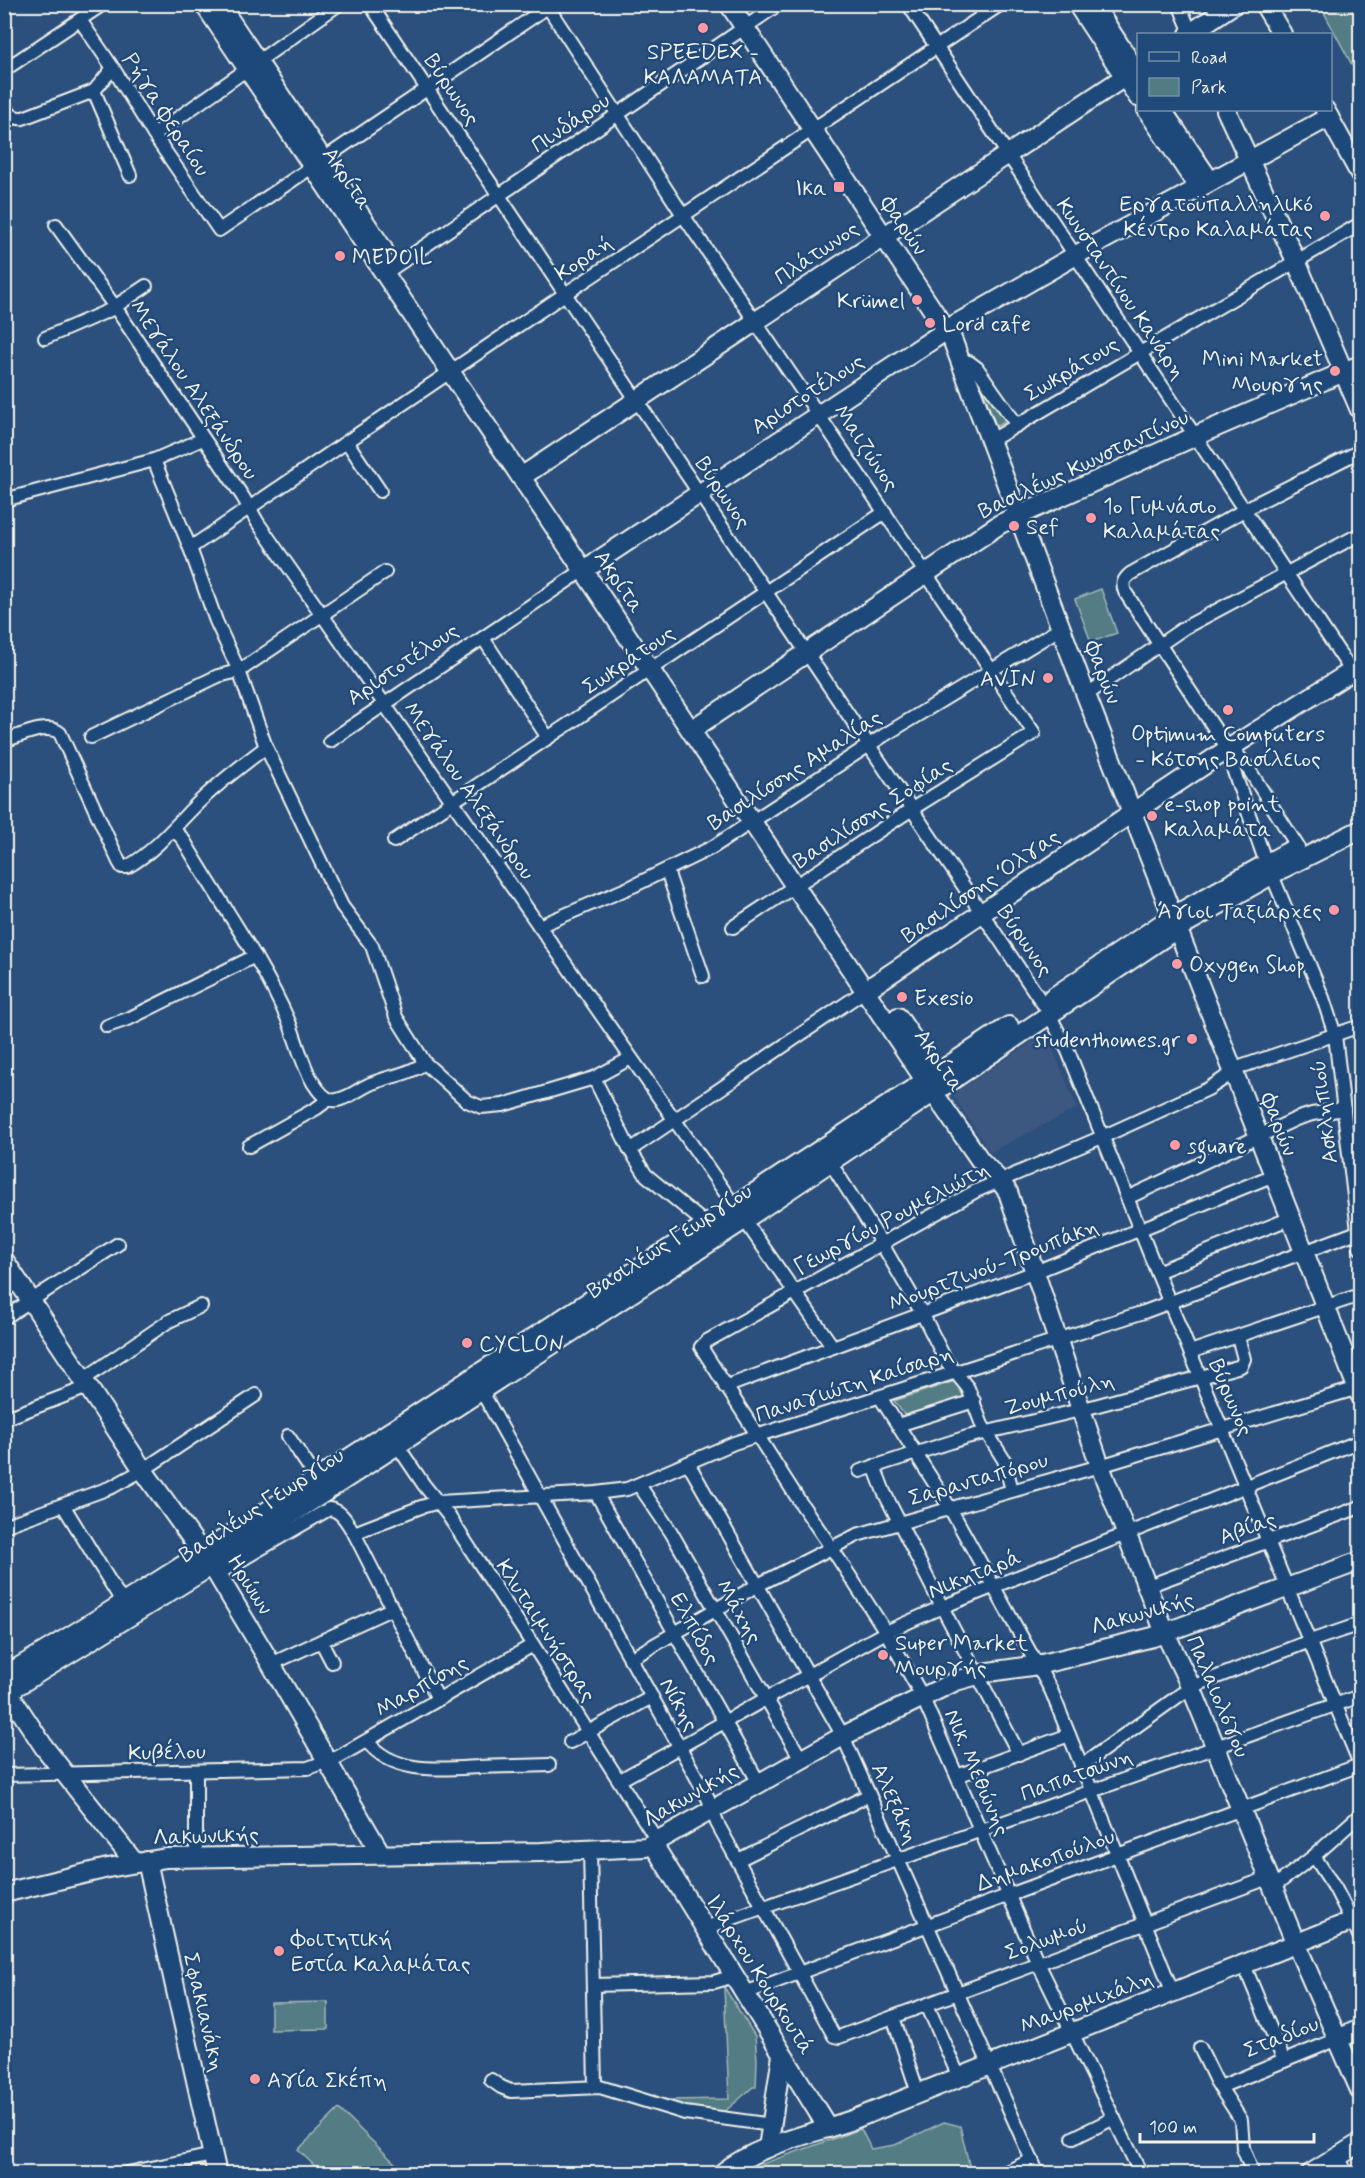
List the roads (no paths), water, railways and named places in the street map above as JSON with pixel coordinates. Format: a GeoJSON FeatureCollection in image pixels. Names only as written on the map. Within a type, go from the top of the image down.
{"type":"FeatureCollection","features":[{"type":"Feature","properties":{"kind":"main road","name":"Ακρίτα"},"geometry":{"type":"LineString","coordinates":[[204,4],[252,66],[871,987],[935,1083],[980,1160],[1000,1180]]}},
{"type":"Feature","properties":{"kind":"main road","name":"Ακρίτα"},"geometry":{"type":"LineString","coordinates":[[219,4],[252,66]]}},
{"type":"Feature","properties":{"kind":"main road","name":"Φαρών"},"geometry":{"type":"LineString","coordinates":[[729,4],[947,330],[1086,695],[1326,1307],[1358,1383]]}},
{"type":"Feature","properties":{"kind":"main road"},"geometry":{"type":"LineString","coordinates":[[1077,4],[1134,72]]}},
{"type":"Feature","properties":{"kind":"main road"},"geometry":{"type":"LineString","coordinates":[[1093,4],[1134,72],[1137,91]]}},
{"type":"Feature","properties":{"kind":"main road"},"geometry":{"type":"LineString","coordinates":[[1192,33],[1234,4]]}},
{"type":"Feature","properties":{"kind":"main road"},"geometry":{"type":"LineString","coordinates":[[1264,4],[1281,33]]}},
{"type":"Feature","properties":{"kind":"main road","name":"Πλάτωνος"},"geometry":{"type":"LineString","coordinates":[[526,474],[1134,72]]}},
{"type":"Feature","properties":{"kind":"main road"},"geometry":{"type":"LineString","coordinates":[[1147,111],[1204,184]]}},
{"type":"Feature","properties":{"kind":"main road"},"geometry":{"type":"LineString","coordinates":[[1163,111],[1204,184]]}},
{"type":"Feature","properties":{"kind":"main road"},"geometry":{"type":"LineString","coordinates":[[1226,111],[1296,261],[1353,369],[1360,410]]}},
{"type":"Feature","properties":{"kind":"main road"},"geometry":{"type":"LineString","coordinates":[[1327,113],[1360,174]]}},
{"type":"Feature","properties":{"kind":"main road","name":"Αριστοτέλους"},"geometry":{"type":"LineString","coordinates":[[588,567],[947,330],[1249,160],[1327,113]]}},
{"type":"Feature","properties":{"kind":"main road","name":"Βασιλέως Κωνσταντίνου"},"geometry":{"type":"LineString","coordinates":[[695,727],[996,527],[1353,369]]}},
{"type":"Feature","properties":{"kind":"main road","name":"Βασιλίσσης Όλγας"},"geometry":{"type":"LineString","coordinates":[[871,987],[1228,749],[1358,674]]}},
{"type":"Feature","properties":{"kind":"main road","name":"Βασιλέως Γεωργίου"},"geometry":{"type":"LineString","coordinates":[[1269,869],[1298,847],[1360,817]]}},
{"type":"Feature","properties":{"kind":"main road","name":"Βασιλέως Γεωργίου"},"geometry":{"type":"LineString","coordinates":[[5,1687],[210,1564],[397,1445],[1176,922],[1269,869],[1360,830]]}},
{"type":"Feature","properties":{"kind":"main road","name":"Βασιλέως Γεωργίου"},"geometry":{"type":"LineString","coordinates":[[5,1687],[123,1603],[210,1564],[317,1479],[708,1226],[740,1214],[830,1162],[935,1083]]}},
{"type":"Feature","properties":{"kind":"main road","name":"Παλαιολόγου"},"geometry":{"type":"LineString","coordinates":[[1000,1180],[1011,1199],[1100,1466],[1165,1633],[1191,1687],[1270,1883],[1360,2090]]}},
{"type":"Feature","properties":{"kind":"main road","name":"Ηρώων"},"geometry":{"type":"LineString","coordinates":[[4,1260],[143,1470],[210,1564],[381,1854]]}},
{"type":"Feature","properties":{"kind":"main road","name":"Λακωνικής"},"geometry":{"type":"LineString","coordinates":[[4,1893],[141,1862],[196,1857],[643,1848],[656,1843],[843,1736],[956,1681],[977,1675],[1038,1665],[1165,1633],[1360,1561]]}},
{"type":"Feature","properties":{"kind":"main road"},"geometry":{"type":"LineString","coordinates":[[5,1687],[29,1726],[65,1774],[141,1862]]}},
{"type":"Feature","properties":{"kind":"main road","name":"Ιλάρχου Κουρκουτά"},"geometry":{"type":"LineString","coordinates":[[656,1843],[705,1928],[828,2128]]}},
{"type":"Feature","properties":{"kind":"main road","name":"Σφακιανάκη"},"geometry":{"type":"LineString","coordinates":[[141,1862],[217,2174]]}},
{"type":"Feature","properties":{"kind":"main road","name":"Μαυρομιχάλη"},"geometry":{"type":"LineString","coordinates":[[721,2174],[742,2160],[768,2148],[828,2128],[1296,1944],[1358,1925]]}},
{"type":"Feature","properties":{"kind":"main road","name":"Σταδίου"},"geometry":{"type":"LineString","coordinates":[[1338,2039],[1360,2030]]}},
{"type":"Feature","properties":{"kind":"main road"},"geometry":{"type":"LineString","coordinates":[[768,2148],[783,2055]]}},
{"type":"Feature","properties":{"kind":"main road"},"geometry":{"type":"LineString","coordinates":[[1310,2174],[1360,2143]]}},
{"type":"Feature","properties":{"kind":"street"},"geometry":{"type":"LineString","coordinates":[[4,70],[103,4]]}},
{"type":"Feature","properties":{"kind":"street"},"geometry":{"type":"LineString","coordinates":[[154,135],[339,4]]}},
{"type":"Feature","properties":{"kind":"street","name":"Βύρωνος"},"geometry":{"type":"LineString","coordinates":[[370,4],[1046,1009],[1068,1051],[1169,1303],[1360,1765]]}},
{"type":"Feature","properties":{"kind":"street","name":"Πινδάρου"},"geometry":{"type":"LineString","coordinates":[[389,270],[779,4]]}},
{"type":"Feature","properties":{"kind":"street","name":"Κωνσταντίνου Κανάρη"},"geometry":{"type":"LineString","coordinates":[[908,4],[1287,573],[1358,674]]}},
{"type":"Feature","properties":{"kind":"street","name":"Κοραή"},"geometry":{"type":"LineString","coordinates":[[190,548],[565,294],[1001,4]]}},
{"type":"Feature","properties":{"kind":"street"},"geometry":{"type":"LineString","coordinates":[[1179,4],[1191,33]]}},
{"type":"Feature","properties":{"kind":"street"},"geometry":{"type":"LineString","coordinates":[[318,164],[549,6]]}},
{"type":"Feature","properties":{"kind":"street","name":"Μαιζώνος"},"geometry":{"type":"LineString","coordinates":[[549,6],[683,215],[1034,733]]}},
{"type":"Feature","properties":{"kind":"street","name":"Ρήγα Φεραίου"},"geometry":{"type":"LineString","coordinates":[[80,20],[219,230],[318,164]]}},
{"type":"Feature","properties":{"kind":"street"},"geometry":{"type":"LineString","coordinates":[[5,109],[17,118],[23,118],[94,91],[113,68]]}},
{"type":"Feature","properties":{"kind":"street"},"geometry":{"type":"LineString","coordinates":[[94,91],[130,175]]}},
{"type":"Feature","properties":{"kind":"street","name":"Σωκράτους"},"geometry":{"type":"LineString","coordinates":[[990,441],[1360,224]]}},
{"type":"Feature","properties":{"kind":"street","name":"Μεγάλου Αλεξάνδρου"},"geometry":{"type":"LineString","coordinates":[[56,225],[115,307],[322,615],[833,1347]]}},
{"type":"Feature","properties":{"kind":"street"},"geometry":{"type":"LineString","coordinates":[[45,338],[115,307],[146,286]]}},
{"type":"Feature","properties":{"kind":"street"},"geometry":{"type":"LineString","coordinates":[[960,360],[969,362],[977,368],[1017,424]]}},
{"type":"Feature","properties":{"kind":"street"},"geometry":{"type":"LineString","coordinates":[[4,500],[154,460],[203,439]]}},
{"type":"Feature","properties":{"kind":"street"},"geometry":{"type":"LineString","coordinates":[[347,442],[380,491]]}},
{"type":"Feature","properties":{"kind":"street"},"geometry":{"type":"LineString","coordinates":[[1298,847],[1246,765],[1236,753],[1228,749],[1158,644],[1125,592],[1123,585],[1124,580],[1130,574],[1245,509],[1360,451]]}},
{"type":"Feature","properties":{"kind":"street"},"geometry":{"type":"LineString","coordinates":[[154,460],[190,548],[216,621],[239,671],[266,747],[342,906],[372,946],[396,1017],[425,1063],[466,1101],[481,1107],[503,1105],[594,1078],[631,1058]]}},
{"type":"Feature","properties":{"kind":"street","name":"Σωκράτους"},"geometry":{"type":"LineString","coordinates":[[394,841],[885,512]]}},
{"type":"Feature","properties":{"kind":"street"},"geometry":{"type":"LineString","coordinates":[[1086,695],[1184,628],[1360,534]]}},
{"type":"Feature","properties":{"kind":"street","name":"Αριστοτέλους"},"geometry":{"type":"LineString","coordinates":[[330,741],[588,567]]}},
{"type":"Feature","properties":{"kind":"street"},"geometry":{"type":"LineString","coordinates":[[91,737],[218,676],[239,671],[385,572]]}},
{"type":"Feature","properties":{"kind":"street","name":"Βασιλίσσης Αμαλίας"},"geometry":{"type":"LineString","coordinates":[[539,926],[667,871],[706,851],[869,745],[1061,627]]}},
{"type":"Feature","properties":{"kind":"street"},"geometry":{"type":"LineString","coordinates":[[483,638],[548,738]]}},
{"type":"Feature","properties":{"kind":"street"},"geometry":{"type":"LineString","coordinates":[[4,741],[47,728],[55,729],[60,733],[122,867],[132,865],[172,832],[190,810],[266,747]]}},
{"type":"Feature","properties":{"kind":"street","name":"Βασιλίσσης Σοφίας"},"geometry":{"type":"LineString","coordinates":[[732,927],[912,809],[1034,733]]}},
{"type":"Feature","properties":{"kind":"street","name":"Ασκληπιού"},"geometry":{"type":"LineString","coordinates":[[1228,749],[1269,869],[1323,998],[1335,1035],[1360,1248]]}},
{"type":"Feature","properties":{"kind":"street"},"geometry":{"type":"LineString","coordinates":[[172,832],[183,839],[255,956],[284,1012],[311,1077],[317,1088],[329,1099],[335,1101],[381,1080],[414,1071],[425,1063]]}},
{"type":"Feature","properties":{"kind":"street"},"geometry":{"type":"LineString","coordinates":[[667,871],[703,976]]}},
{"type":"Feature","properties":{"kind":"street"},"geometry":{"type":"LineString","coordinates":[[107,1026],[128,1019],[255,956]]}},
{"type":"Feature","properties":{"kind":"street","name":"Βασιλίσσης Όλγας"},"geometry":{"type":"LineString","coordinates":[[630,1150],[871,987]]}},
{"type":"Feature","properties":{"kind":"street","name":"Γεωργίου Ρουμελιώτη"},"geometry":{"type":"LineString","coordinates":[[702,1347],[707,1341],[972,1192],[1208,1089],[1234,1071],[1250,1064],[1360,1026]]}},
{"type":"Feature","properties":{"kind":"street"},"geometry":{"type":"LineString","coordinates":[[594,1078],[630,1150],[646,1175],[708,1226]]}},
{"type":"Feature","properties":{"kind":"street"},"geometry":{"type":"LineString","coordinates":[[249,1146],[329,1099]]}},
{"type":"Feature","properties":{"kind":"street"},"geometry":{"type":"LineString","coordinates":[[1127,1198],[1304,1116],[1344,1109]]}},
{"type":"Feature","properties":{"kind":"street"},"geometry":{"type":"LineString","coordinates":[[830,1162],[882,1244],[946,1361],[966,1385],[987,1433],[1004,1460],[1012,1490]]}},
{"type":"Feature","properties":{"kind":"street","name":"Μουρτζινού-Τρουπάκη"},"geometry":{"type":"LineString","coordinates":[[725,1387],[1035,1272],[1274,1175]]}},
{"type":"Feature","properties":{"kind":"street"},"geometry":{"type":"LineString","coordinates":[[1157,1272],[1292,1218]]}},
{"type":"Feature","properties":{"kind":"street","name":"Παναγιώτη Καίσαρη"},"geometry":{"type":"LineString","coordinates":[[354,1533],[439,1502],[596,1493],[619,1491],[639,1485],[717,1450],[758,1435],[1169,1303],[1359,1231]]}},
{"type":"Feature","properties":{"kind":"street"},"geometry":{"type":"LineString","coordinates":[[4,1318],[118,1244]]}},
{"type":"Feature","properties":{"kind":"street"},"geometry":{"type":"LineString","coordinates":[[1190,1352],[1360,1295]]}},
{"type":"Feature","properties":{"kind":"street"},"geometry":{"type":"LineString","coordinates":[[4,1419],[86,1383],[169,1321],[201,1306]]}},
{"type":"Feature","properties":{"kind":"street","name":"Ζουμπούλη"},"geometry":{"type":"LineString","coordinates":[[860,1471],[967,1437],[1080,1410],[1243,1364],[1244,1359],[1238,1337]]}},
{"type":"Feature","properties":{"kind":"street","name":"Νικ. Μεθώνης"},"geometry":{"type":"LineString","coordinates":[[702,1347],[725,1387],[886,1632],[922,1696],[1038,1963],[1141,2174]]}},
{"type":"Feature","properties":{"kind":"street","name":"Σαρανταπόρου"},"geometry":{"type":"LineString","coordinates":[[630,1659],[758,1586],[857,1535],[1100,1466],[1358,1383]]}},
{"type":"Feature","properties":{"kind":"street","name":"Νίκης"},"geometry":{"type":"LineString","coordinates":[[481,1390],[708,1798],[738,1860],[832,2035],[839,2037]]}},
{"type":"Feature","properties":{"kind":"street"},"geometry":{"type":"LineString","coordinates":[[4,1526],[112,1487],[143,1470],[256,1395]]}},
{"type":"Feature","properties":{"kind":"street"},"geometry":{"type":"LineString","coordinates":[[880,1397],[950,1508],[1051,1690],[1173,1993]]}},
{"type":"Feature","properties":{"kind":"street"},"geometry":{"type":"LineString","coordinates":[[898,1425],[974,1401]]}},
{"type":"Feature","properties":{"kind":"street"},"geometry":{"type":"LineString","coordinates":[[288,1436],[317,1479]]}},
{"type":"Feature","properties":{"kind":"street","name":"Νικηταρά"},"geometry":{"type":"LineString","coordinates":[[620,1780],[886,1632],[942,1607],[1360,1441]]}},
{"type":"Feature","properties":{"kind":"street","name":"Κλυταιμνήστρας"},"geometry":{"type":"LineString","coordinates":[[397,1445],[424,1485],[439,1502],[533,1645],[620,1780],[656,1843]]}},
{"type":"Feature","properties":{"kind":"street","name":"Αλεξάκη"},"geometry":{"type":"LineString","coordinates":[[688,1463],[843,1736],[1038,2174]]}},
{"type":"Feature","properties":{"kind":"street"},"geometry":{"type":"LineString","coordinates":[[874,1466],[899,1522],[1019,1754]]}},
{"type":"Feature","properties":{"kind":"street","name":"Μάχης"},"geometry":{"type":"LineString","coordinates":[[639,1485],[671,1532],[801,1759]]}},
{"type":"Feature","properties":{"kind":"street","name":"Ελπίδος"},"geometry":{"type":"LineString","coordinates":[[596,1493],[759,1783]]}},
{"type":"Feature","properties":{"kind":"street"},"geometry":{"type":"LineString","coordinates":[[63,1505],[123,1603]]}},
{"type":"Feature","properties":{"kind":"street","name":"Αβίας"},"geometry":{"type":"LineString","coordinates":[[1148,1586],[1360,1507]]}},
{"type":"Feature","properties":{"kind":"street"},"geometry":{"type":"LineString","coordinates":[[210,1564],[328,1509],[342,1514],[354,1533],[438,1699]]}},
{"type":"Feature","properties":{"kind":"street"},"geometry":{"type":"LineString","coordinates":[[271,1664],[391,1609]]}},
{"type":"Feature","properties":{"kind":"street"},"geometry":{"type":"LineString","coordinates":[[1081,1766],[1191,1687],[1360,1624]]}},
{"type":"Feature","properties":{"kind":"street"},"geometry":{"type":"LineString","coordinates":[[321,1641],[332,1662]]}},
{"type":"Feature","properties":{"kind":"street","name":"Μαρπίσης"},"geometry":{"type":"LineString","coordinates":[[328,1761],[367,1741],[533,1645]]}},
{"type":"Feature","properties":{"kind":"street","name":"Παπατσώνη"},"geometry":{"type":"LineString","coordinates":[[705,1928],[1360,1696]]}},
{"type":"Feature","properties":{"kind":"street"},"geometry":{"type":"LineString","coordinates":[[570,1742],[652,1697]]}},
{"type":"Feature","properties":{"kind":"street"},"geometry":{"type":"LineString","coordinates":[[957,1776],[1069,1736]]}},
{"type":"Feature","properties":{"kind":"street"},"geometry":{"type":"LineString","coordinates":[[367,1741],[378,1753],[387,1758],[418,1767],[439,1769],[549,1765]]}},
{"type":"Feature","properties":{"kind":"street","name":"Κυβέλου"},"geometry":{"type":"LineString","coordinates":[[4,1775],[300,1769],[328,1761]]}},
{"type":"Feature","properties":{"kind":"street","name":"Δημακοπούλου"},"geometry":{"type":"LineString","coordinates":[[745,1993],[1360,1765]]}},
{"type":"Feature","properties":{"kind":"street"},"geometry":{"type":"LineString","coordinates":[[196,1772],[196,1857]]}},
{"type":"Feature","properties":{"kind":"street"},"geometry":{"type":"LineString","coordinates":[[738,1860],[869,1795]]}},
{"type":"Feature","properties":{"kind":"street","name":"Σολωμού"},"geometry":{"type":"LineString","coordinates":[[839,2037],[1144,1924],[1270,1883],[1314,1856],[1360,1815]]}},
{"type":"Feature","properties":{"kind":"street"},"geometry":{"type":"LineString","coordinates":[[590,1850],[594,2086]]}},
{"type":"Feature","properties":{"kind":"street"},"geometry":{"type":"LineString","coordinates":[[1314,1856],[1358,1925]]}},
{"type":"Feature","properties":{"kind":"street"},"geometry":{"type":"LineString","coordinates":[[1244,1965],[1284,2061]]}},
{"type":"Feature","properties":{"kind":"street"},"geometry":{"type":"LineString","coordinates":[[593,1985],[714,1982],[734,1976]]}},
{"type":"Feature","properties":{"kind":"street"},"geometry":{"type":"LineString","coordinates":[[927,2004],[959,2077]]}},
{"type":"Feature","properties":{"kind":"street"},"geometry":{"type":"LineString","coordinates":[[893,2017],[918,2093]]}},
{"type":"Feature","properties":{"kind":"street","name":"Σταδίου"},"geometry":{"type":"LineString","coordinates":[[1220,2087],[1338,2039]]}},
{"type":"Feature","properties":{"kind":"street"},"geometry":{"type":"LineString","coordinates":[[1200,2048],[1220,2087],[1241,2120],[1243,2148],[1253,2174]]}},
{"type":"Feature","properties":{"kind":"street"},"geometry":{"type":"LineString","coordinates":[[491,2080],[511,2091],[594,2086],[685,2112],[772,2125]]}},
{"type":"Feature","properties":{"kind":"street"},"geometry":{"type":"LineString","coordinates":[[1073,2138],[1114,2118]]}},
{"type":"Feature","properties":{"kind":"street"},"geometry":{"type":"LineString","coordinates":[[123,2174],[213,2155]]}},
{"type":"Feature","properties":{"kind":"street"},"geometry":{"type":"LineString","coordinates":[[1338,2156],[1347,2174]]}},
{"type":"Feature","properties":{"kind":"street"},"geometry":{"type":"LineString","coordinates":[[1002,2174],[1032,2160]]}},
{"type":"Feature","properties":{"kind":"place","name":"SPEEDEX - ΚΑΛΑΜΑΤΑ"},"geometry":{"type":"Point","coordinates":[703,28]}},
{"type":"Feature","properties":{"kind":"place","name":"Ικα"},"geometry":{"type":"Point","coordinates":[839,187]}},
{"type":"Feature","properties":{"kind":"place","name":"Εργατοϋπαλληλικό Κέντρο Καλαμάτας"},"geometry":{"type":"Point","coordinates":[1325,216]}},
{"type":"Feature","properties":{"kind":"place","name":"MEDOIL"},"geometry":{"type":"Point","coordinates":[340,256]}},
{"type":"Feature","properties":{"kind":"place","name":"Krümel"},"geometry":{"type":"Point","coordinates":[917,300]}},
{"type":"Feature","properties":{"kind":"place","name":"Lord cafe"},"geometry":{"type":"Point","coordinates":[930,323]}},
{"type":"Feature","properties":{"kind":"place","name":"Mini Market Μουργης"},"geometry":{"type":"Point","coordinates":[1335,371]}},
{"type":"Feature","properties":{"kind":"place","name":"1ο Γυμνάσιο Καλαμάτας"},"geometry":{"type":"Point","coordinates":[1091,518]}},
{"type":"Feature","properties":{"kind":"place","name":"Sef"},"geometry":{"type":"Point","coordinates":[1014,526]}},
{"type":"Feature","properties":{"kind":"place","name":"AVIN"},"geometry":{"type":"Point","coordinates":[1048,678]}},
{"type":"Feature","properties":{"kind":"place","name":"Optimum Computers - Κότσης Βασίλειος"},"geometry":{"type":"Point","coordinates":[1228,710]}},
{"type":"Feature","properties":{"kind":"place","name":"e-shop point Καλαμάτα"},"geometry":{"type":"Point","coordinates":[1152,816]}},
{"type":"Feature","properties":{"kind":"place","name":"Άγιοι Ταξιάρχες"},"geometry":{"type":"Point","coordinates":[1334,910]}},
{"type":"Feature","properties":{"kind":"place","name":"Oxygen Shop"},"geometry":{"type":"Point","coordinates":[1177,964]}},
{"type":"Feature","properties":{"kind":"place","name":"Exesio"},"geometry":{"type":"Point","coordinates":[902,997]}},
{"type":"Feature","properties":{"kind":"place","name":"studenthomes.gr"},"geometry":{"type":"Point","coordinates":[1192,1039]}},
{"type":"Feature","properties":{"kind":"place","name":"sguare"},"geometry":{"type":"Point","coordinates":[1175,1145]}},
{"type":"Feature","properties":{"kind":"place","name":"CYCLON"},"geometry":{"type":"Point","coordinates":[467,1343]}},
{"type":"Feature","properties":{"kind":"place","name":"Super Market Μουργής"},"geometry":{"type":"Point","coordinates":[883,1655]}},
{"type":"Feature","properties":{"kind":"place","name":"Φοιτητική Εστία Καλαμάτας"},"geometry":{"type":"Point","coordinates":[279,1951]}},
{"type":"Feature","properties":{"kind":"place","name":"Αγία Σκέπη"},"geometry":{"type":"Point","coordinates":[255,2079]}}]}
